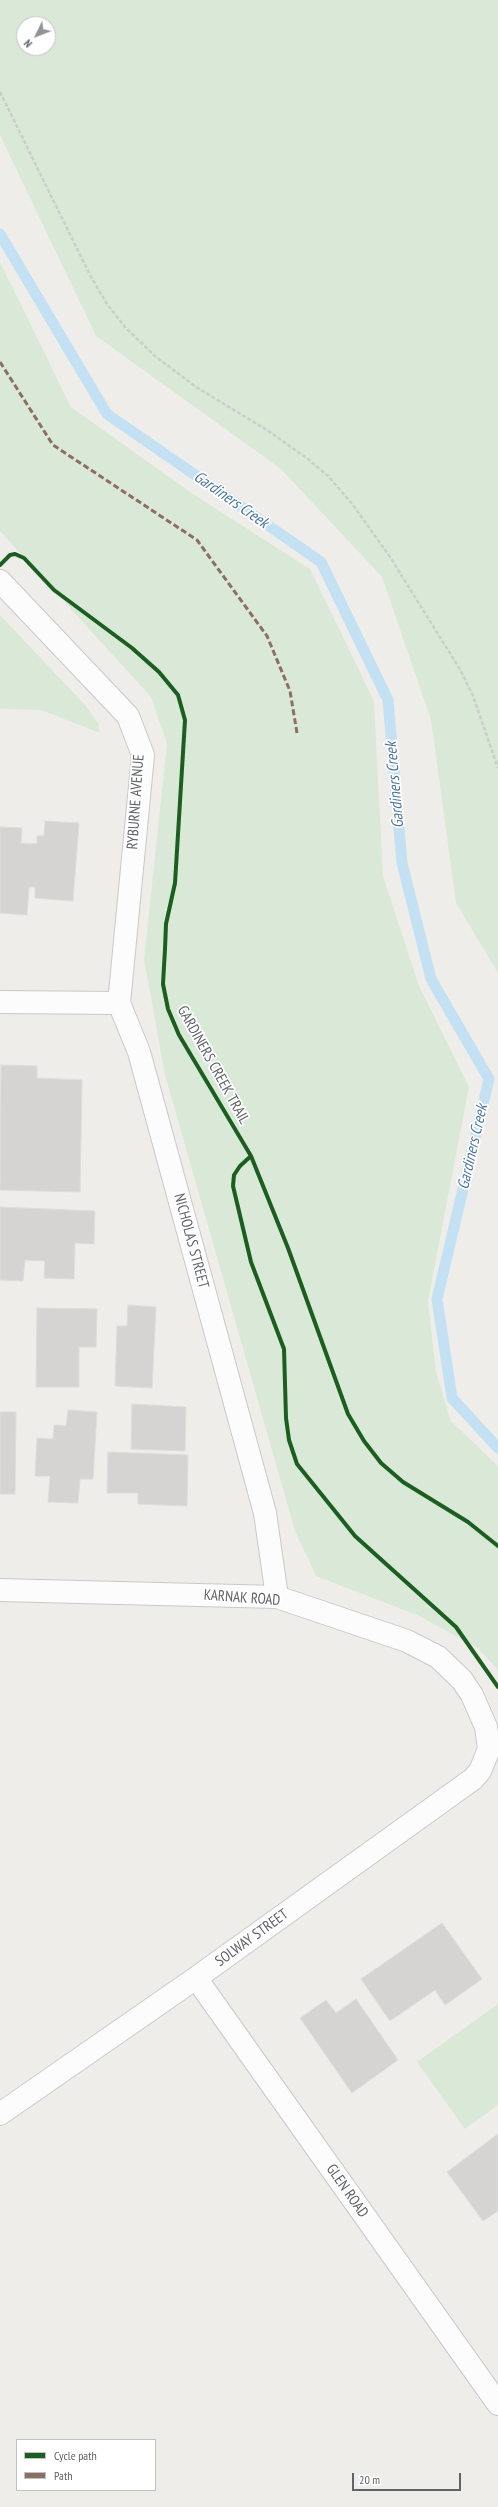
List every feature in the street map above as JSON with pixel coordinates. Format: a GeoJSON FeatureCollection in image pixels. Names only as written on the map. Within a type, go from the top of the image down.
{"type":"FeatureCollection","features":[{"type":"Feature","properties":{"kind":"street","name":"RYBURNE AVENUE"},"geometry":{"type":"LineString","coordinates":[[0,581],[128,716],[143,755],[119,1003]]}},
{"type":"Feature","properties":{"kind":"street"},"geometry":{"type":"LineString","coordinates":[[0,1002],[119,1003]]}},
{"type":"Feature","properties":{"kind":"street","name":"NICHOLAS STREET"},"geometry":{"type":"LineString","coordinates":[[119,1003],[139,1052],[265,1513],[277,1597]]}},
{"type":"Feature","properties":{"kind":"street","name":"KARNAK ROAD"},"geometry":{"type":"LineString","coordinates":[[0,1590],[277,1597],[407,1641],[438,1657],[457,1675],[472,1695],[486,1727],[489,1749]]}},
{"type":"Feature","properties":{"kind":"street","name":"SOLWAY STREET"},"geometry":{"type":"LineString","coordinates":[[0,2114],[196,1978],[473,1779],[480,1771],[489,1749]]}},
{"type":"Feature","properties":{"kind":"street","name":"GLEN ROAD"},"geometry":{"type":"LineString","coordinates":[[196,1978],[498,2404]]}},
{"type":"Feature","properties":{"kind":"path"},"geometry":{"type":"LineString","coordinates":[[0,92],[90,276],[107,304],[125,327],[155,356],[196,387],[268,430],[308,459],[329,477],[353,505],[390,557],[461,671],[473,696],[498,768]]}},
{"type":"Feature","properties":{"kind":"green space"},"geometry":{"type":"Polygon","coordinates":[[[0,0],[498,0],[498,973],[456,903],[431,720],[382,577],[281,469],[96,336],[0,135],[0,0]]]}},
{"type":"Feature","properties":{"kind":"green space"},"geometry":{"type":"Polygon","coordinates":[[[0,262],[71,407],[193,494],[310,569],[374,701],[383,876],[419,986],[469,1087],[428,1301],[436,1372],[451,1421],[498,1466],[498,1670],[478,1648],[417,1615],[316,1576],[295,1531],[165,1075],[144,959],[167,744],[151,697],[0,531],[0,262]]]}},
{"type":"Feature","properties":{"kind":"green space"},"geometry":{"type":"Polygon","coordinates":[[[0,615],[86,706],[98,723],[100,733],[41,710],[0,709],[0,615]]]}},
{"type":"Feature","properties":{"kind":"green space"},"geometry":{"type":"Polygon","coordinates":[[[498,2004],[498,2105],[465,2129],[417,2062],[498,2004]]]}},
{"type":"Feature","properties":{"kind":"building"},"geometry":{"type":"Polygon","coordinates":[[[45,821],[79,823],[73,901],[35,898],[35,887],[29,887],[27,915],[0,913],[0,827],[22,828],[21,843],[37,844],[37,836],[44,836],[45,821]]]}},
{"type":"Feature","properties":{"kind":"building"},"geometry":{"type":"Polygon","coordinates":[[[1,1065],[37,1066],[37,1078],[82,1080],[80,1192],[0,1190],[1,1065]]]}},
{"type":"Feature","properties":{"kind":"building"},"geometry":{"type":"Polygon","coordinates":[[[0,1207],[95,1211],[94,1244],[75,1243],[74,1279],[44,1278],[45,1261],[25,1260],[23,1281],[0,1280],[0,1207]]]}},
{"type":"Feature","properties":{"kind":"building"},"geometry":{"type":"Polygon","coordinates":[[[128,1305],[156,1307],[152,1388],[115,1386],[117,1326],[127,1326],[128,1305]]]}},
{"type":"Feature","properties":{"kind":"building"},"geometry":{"type":"Polygon","coordinates":[[[37,1308],[97,1309],[96,1347],[79,1347],[79,1387],[36,1387],[37,1308]]]}},
{"type":"Feature","properties":{"kind":"building"},"geometry":{"type":"Polygon","coordinates":[[[132,1404],[186,1407],[185,1451],[131,1449],[132,1404]]]}},
{"type":"Feature","properties":{"kind":"building"},"geometry":{"type":"Polygon","coordinates":[[[68,1410],[97,1412],[93,1479],[80,1479],[78,1503],[48,1502],[50,1476],[35,1476],[37,1438],[53,1439],[54,1425],[66,1426],[68,1410]]]}},
{"type":"Feature","properties":{"kind":"building"},"geometry":{"type":"Polygon","coordinates":[[[0,1412],[16,1412],[15,1494],[0,1494],[0,1412]]]}},
{"type":"Feature","properties":{"kind":"building"},"geometry":{"type":"Polygon","coordinates":[[[108,1452],[188,1455],[187,1506],[138,1504],[138,1493],[107,1493],[108,1452]]]}},
{"type":"Feature","properties":{"kind":"building"},"geometry":{"type":"Polygon","coordinates":[[[442,1923],[482,1979],[445,2005],[435,1990],[390,2021],[361,1979],[442,1923]]]}},
{"type":"Feature","properties":{"kind":"building"},"geometry":{"type":"Polygon","coordinates":[[[356,1999],[398,2060],[352,2093],[300,2018],[326,2000],[336,2013],[356,1999]]]}},
{"type":"Feature","properties":{"kind":"building"},"geometry":{"type":"Polygon","coordinates":[[[498,2134],[498,2211],[483,2221],[447,2172],[498,2134]]]}},
{"type":"Feature","properties":{"kind":"waterway","name":"Gardiners Creek"},"geometry":{"type":"LineString","coordinates":[[0,234],[107,414],[321,562],[388,700],[402,863],[431,979],[489,1079],[437,1299],[452,1398],[498,1448]]}},
{"type":"Feature","properties":{"kind":"marked path"},"geometry":{"type":"LineString","coordinates":[[0,362],[53,445],[197,540],[267,636],[290,691],[297,733]]}},
{"type":"Feature","properties":{"kind":"cycle path","name":"GARDINERS CREEK TRAIL"},"geometry":{"type":"LineString","coordinates":[[0,565],[10,555],[15,554],[24,558],[54,590],[132,648],[159,672],[178,695],[185,720],[175,883],[166,924],[163,984],[168,1009],[179,1035],[251,1156],[288,1248],[348,1414],[364,1441],[381,1463],[403,1482],[468,1522],[498,1546]]}},
{"type":"Feature","properties":{"kind":"cycle path"},"geometry":{"type":"LineString","coordinates":[[251,1156],[240,1166],[234,1175],[233,1186],[251,1262],[284,1349],[286,1418],[289,1440],[297,1464],[355,1536],[456,1627],[498,1687]]}}]}
